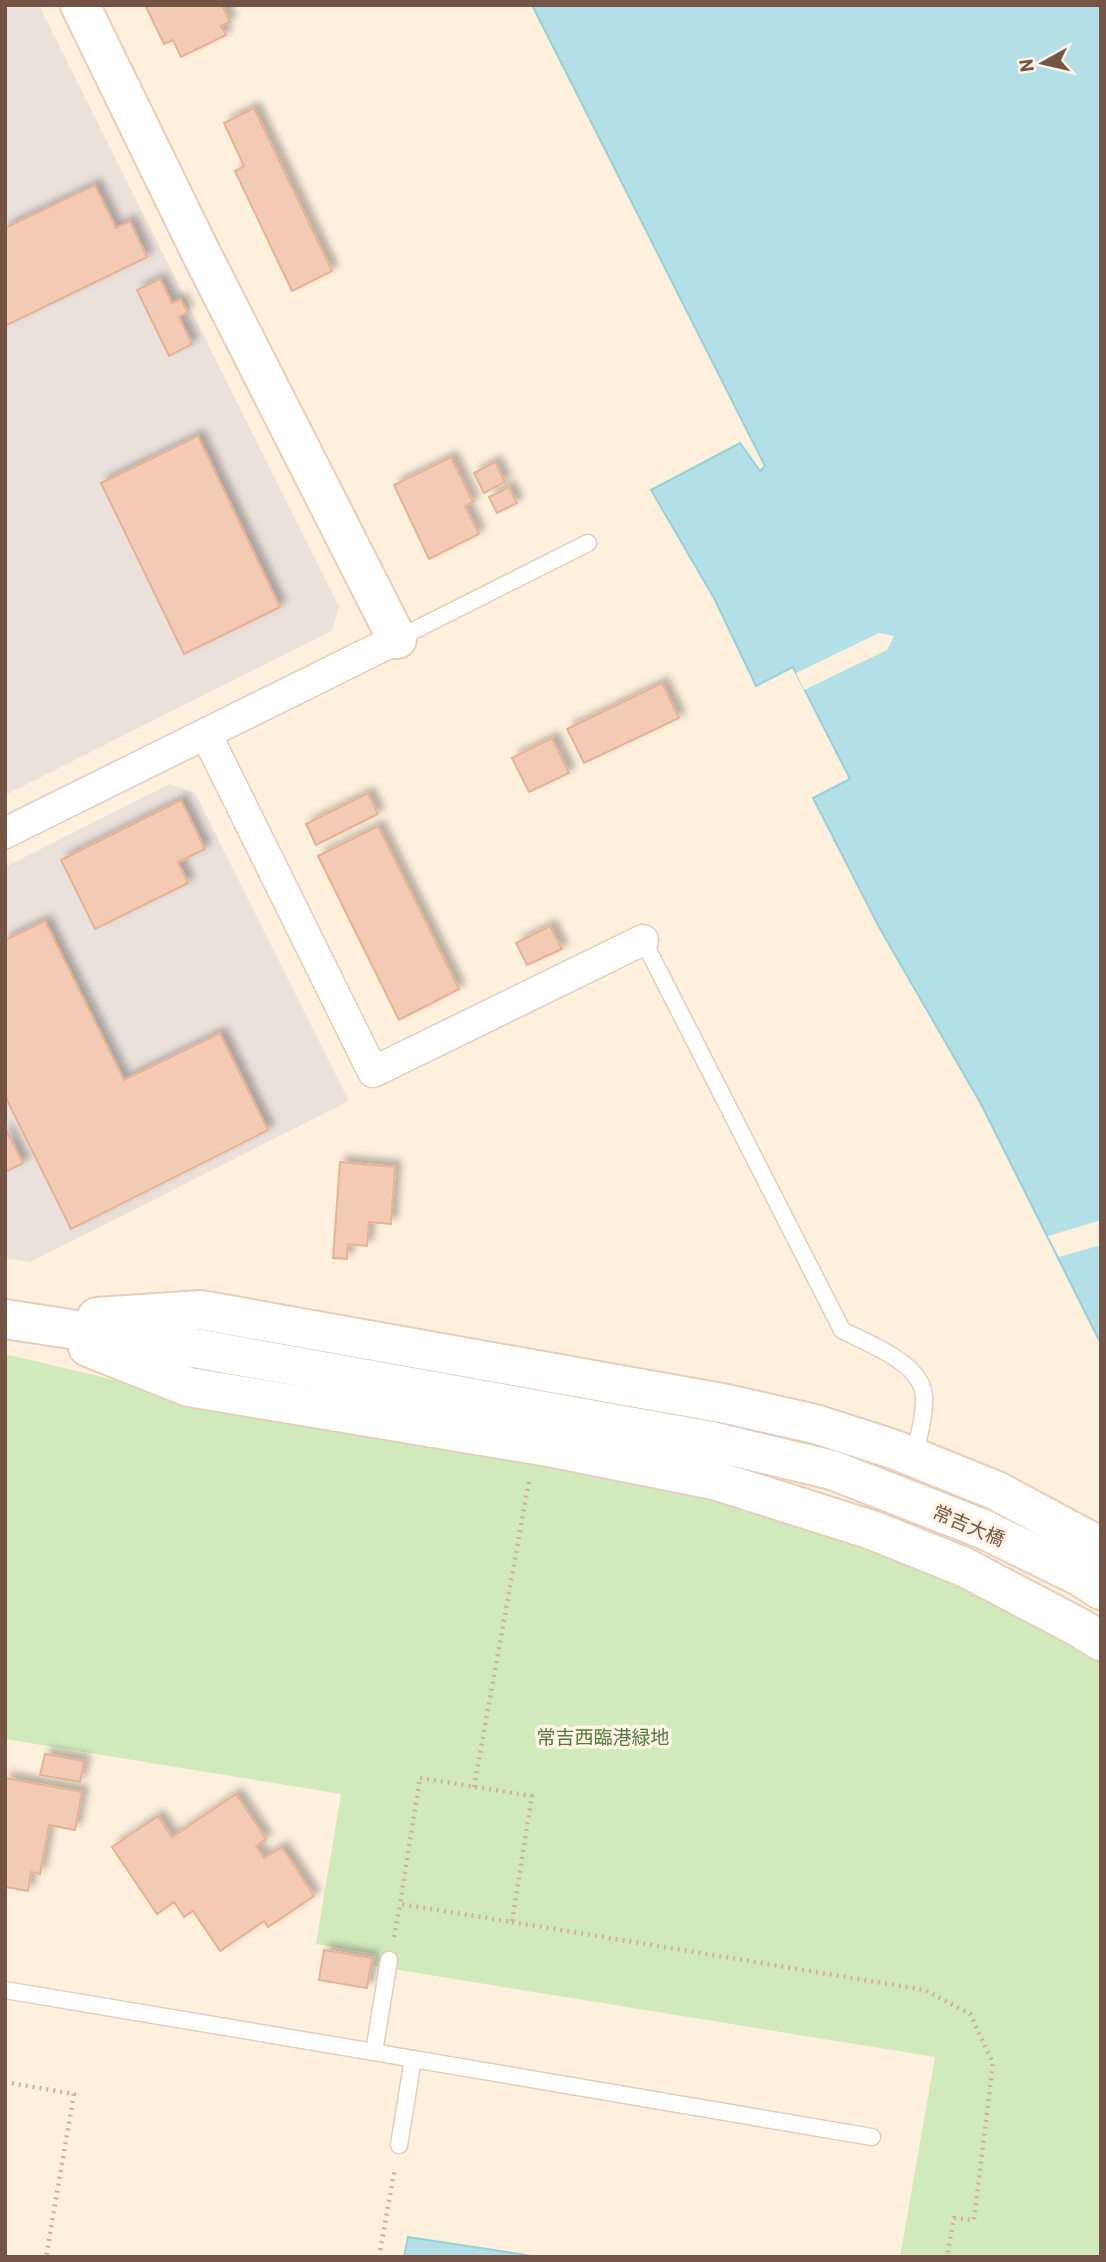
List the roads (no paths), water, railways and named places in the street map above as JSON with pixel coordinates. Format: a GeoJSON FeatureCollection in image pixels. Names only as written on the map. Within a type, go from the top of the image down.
{"type":"FeatureCollection","features":[{"type":"Feature","properties":{"kind":"street"},"geometry":{"type":"LineString","coordinates":[[5,833],[397,639],[198,247],[80,5]]}},
{"type":"Feature","properties":{"kind":"street"},"geometry":{"type":"LineString","coordinates":[[206,734],[373,1072],[643,940]]}},
{"type":"Feature","properties":{"kind":"street"},"geometry":{"type":"LineString","coordinates":[[13,1320],[201,1310],[727,1404],[814,1424],[914,1457],[997,1491],[1101,1547]]}},
{"type":"Feature","properties":{"kind":"street"},"geometry":{"type":"LineString","coordinates":[[13,1320],[189,1387],[554,1448],[714,1480],[872,1530],[964,1567],[1101,1641]]}},
{"type":"Feature","properties":{"kind":"street","name":"常吉大橋"},"geometry":{"type":"LineString","coordinates":[[13,1320],[200,1349],[697,1438],[832,1471],[983,1529],[1081,1577],[1101,1590]]}},
{"type":"Feature","properties":{"kind":"lane"},"geometry":{"type":"LineString","coordinates":[[397,639],[588,543]]}},
{"type":"Feature","properties":{"kind":"lane"},"geometry":{"type":"LineString","coordinates":[[643,940],[842,1330],[906,1364],[918,1377],[925,1394],[914,1457]]}},
{"type":"Feature","properties":{"kind":"lane"},"geometry":{"type":"LineString","coordinates":[[374,2052],[390,1960]]}},
{"type":"Feature","properties":{"kind":"lane"},"geometry":{"type":"LineString","coordinates":[[5,1990],[872,2137]]}},
{"type":"Feature","properties":{"kind":"lane"},"geometry":{"type":"LineString","coordinates":[[399,2145],[413,2059]]}},
{"type":"Feature","properties":{"kind":"water"},"geometry":{"type":"Polygon","coordinates":[[[532,5],[1101,5],[1101,1344],[981,1104],[879,927],[813,798],[850,779],[793,667],[756,686],[714,598],[651,490],[740,443],[760,471],[765,466],[532,5]]]}},
{"type":"Feature","properties":{"kind":"water"},"geometry":{"type":"Polygon","coordinates":[[[408,2237],[539,2257],[404,2257],[408,2237]]]}},
{"type":"Feature","properties":{"kind":"park label","name":"常吉西臨港緑地"},"geometry":{"type":"Point","coordinates":[603,1736]}}]}
